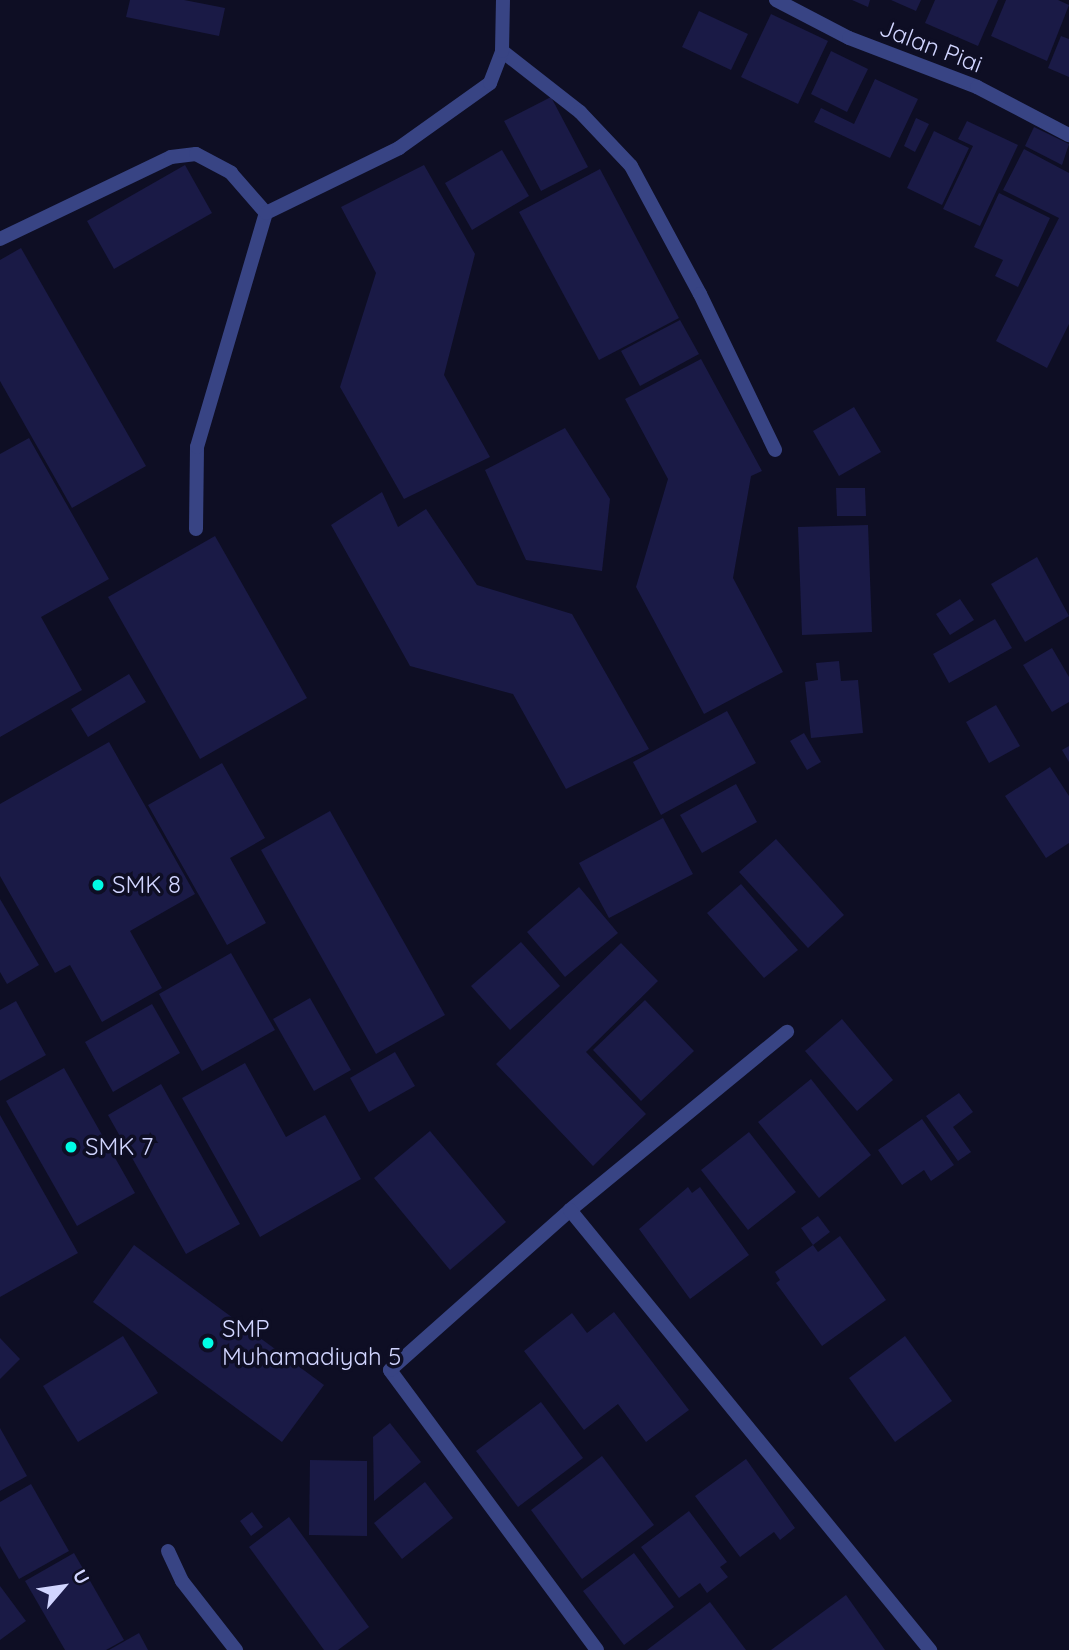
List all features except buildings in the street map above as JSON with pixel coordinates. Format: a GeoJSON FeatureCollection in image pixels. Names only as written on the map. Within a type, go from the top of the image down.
{"type":"FeatureCollection","features":[{"type":"Feature","properties":{"kind":"street"},"geometry":{"type":"LineString","coordinates":[[196,529],[197,447],[266,213],[399,148],[490,83],[502,51],[503,0]]}},
{"type":"Feature","properties":{"kind":"street","name":"Jalan Piai"},"geometry":{"type":"LineString","coordinates":[[776,0],[849,38],[978,87],[1069,135]]}},
{"type":"Feature","properties":{"kind":"street"},"geometry":{"type":"LineString","coordinates":[[502,51],[580,112],[631,166],[700,294],[775,450]]}},
{"type":"Feature","properties":{"kind":"street"},"geometry":{"type":"LineString","coordinates":[[0,239],[171,157],[196,154],[231,173],[266,213]]}},
{"type":"Feature","properties":{"kind":"street"},"geometry":{"type":"LineString","coordinates":[[597,1650],[390,1370],[570,1210],[787,1032]]}},
{"type":"Feature","properties":{"kind":"street"},"geometry":{"type":"LineString","coordinates":[[570,1210],[930,1650]]}},
{"type":"Feature","properties":{"kind":"street"},"geometry":{"type":"LineString","coordinates":[[168,1550],[182,1581],[236,1650]]}},
{"type":"Feature","properties":{"kind":"place","name":"SMK 8"},"geometry":{"type":"Point","coordinates":[98,885]}},
{"type":"Feature","properties":{"kind":"place","name":"SMK 7"},"geometry":{"type":"Point","coordinates":[71,1147]}},
{"type":"Feature","properties":{"kind":"place","name":"SMP Muhamadiyah 5"},"geometry":{"type":"Point","coordinates":[208,1343]}}]}
